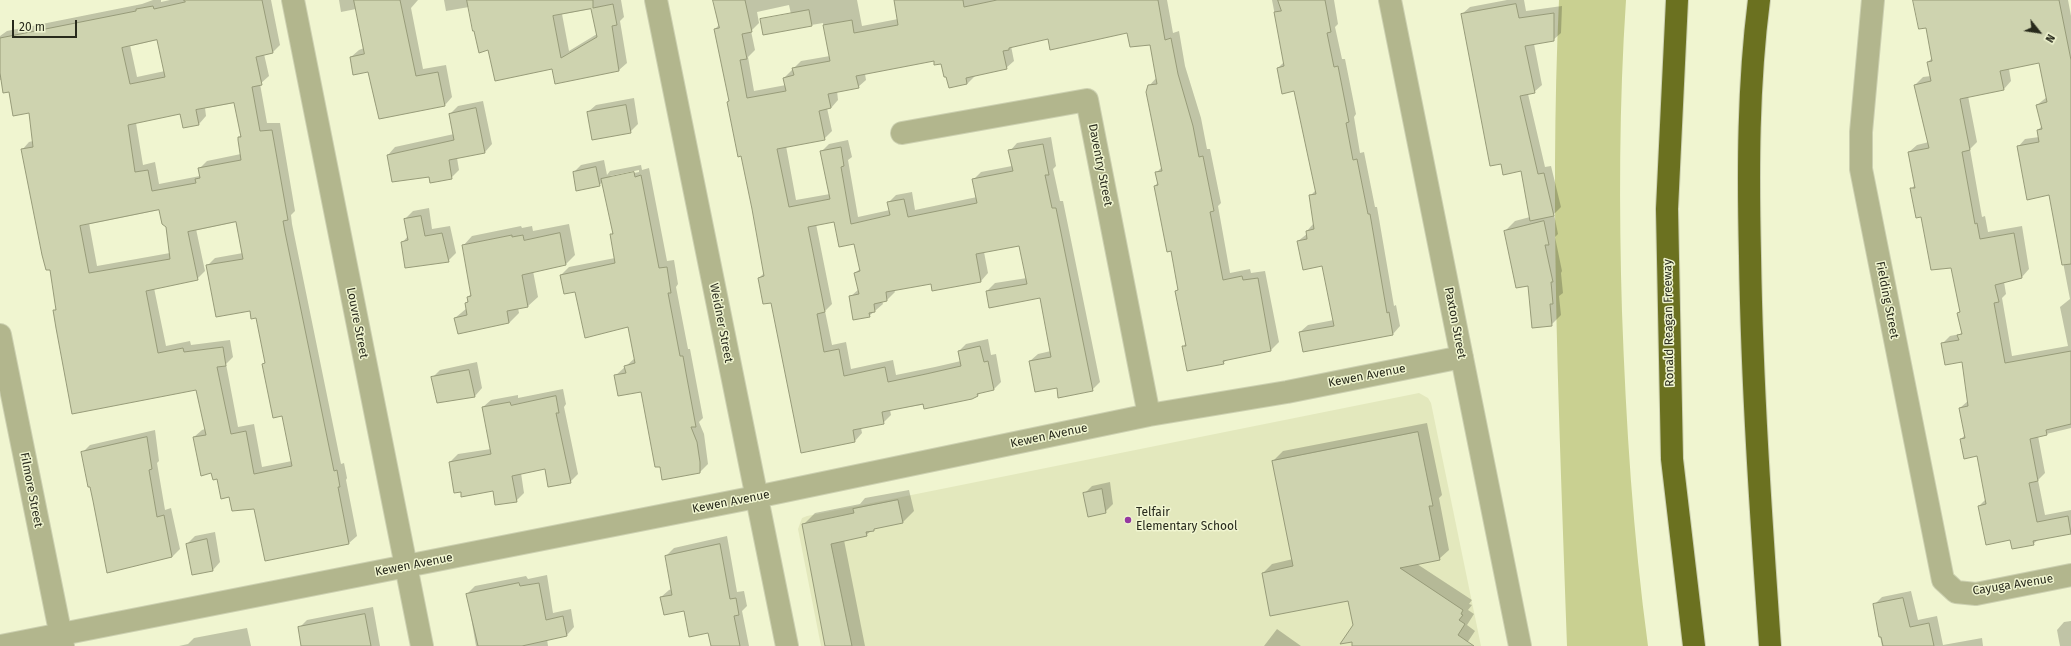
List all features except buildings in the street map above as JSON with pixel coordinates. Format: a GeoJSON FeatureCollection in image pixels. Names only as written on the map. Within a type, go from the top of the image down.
{"type":"FeatureCollection","features":[{"type":"Feature","properties":{"kind":"highway"},"geometry":{"type":"LineString","coordinates":[[1759,0],[1754,40],[1748,178],[1752,363],[1770,646]]}},
{"type":"Feature","properties":{"kind":"highway","name":"Ronald Reagan Freeway"},"geometry":{"type":"LineString","coordinates":[[1676,5],[1667,209],[1672,459],[1694,646]]}},
{"type":"Feature","properties":{"kind":"street","name":"Louvre Street"},"geometry":{"type":"LineString","coordinates":[[293,0],[422,646]]}},
{"type":"Feature","properties":{"kind":"street","name":"Weidner Street"},"geometry":{"type":"LineString","coordinates":[[656,0],[787,646]]}},
{"type":"Feature","properties":{"kind":"street","name":"Paxton Street"},"geometry":{"type":"LineString","coordinates":[[1390,0],[1520,646]]}},
{"type":"Feature","properties":{"kind":"street","name":"Fielding Street"},"geometry":{"type":"LineString","coordinates":[[1874,0],[1861,132],[1861,169],[1943,580],[1956,592]]}},
{"type":"Feature","properties":{"kind":"street","name":"Daventry Street"},"geometry":{"type":"LineString","coordinates":[[902,133],[1087,100],[1149,415]]}},
{"type":"Feature","properties":{"kind":"street","name":"Filmore Street"},"geometry":{"type":"LineString","coordinates":[[0,334],[61,640]]}},
{"type":"Feature","properties":{"kind":"street","name":"Kewen Avenue"},"geometry":{"type":"LineString","coordinates":[[1,646],[61,640],[406,566],[756,497],[1149,415],[1288,392],[1462,357]]}},
{"type":"Feature","properties":{"kind":"street","name":"Cayuga Avenue"},"geometry":{"type":"LineString","coordinates":[[1956,592],[1976,594],[2071,575]]}},
{"type":"Feature","properties":{"kind":"shaded area"},"geometry":{"type":"Polygon","coordinates":[[[1559,0],[1626,0],[1620,156],[1622,312],[1631,479],[1638,563],[1648,646],[1567,646],[1555,242],[1556,81],[1559,0]]]}},
{"type":"Feature","properties":{"kind":"shaded area","name":"Telfair Elementary School"},"geometry":{"type":"Polygon","coordinates":[[[1419,393],[1428,398],[1431,403],[1481,646],[821,646],[798,529],[802,518],[1419,393]]]}},
{"type":"Feature","properties":{"kind":"place","name":"Telfair Elementary School"},"geometry":{"type":"Point","coordinates":[1128,520]}}]}
